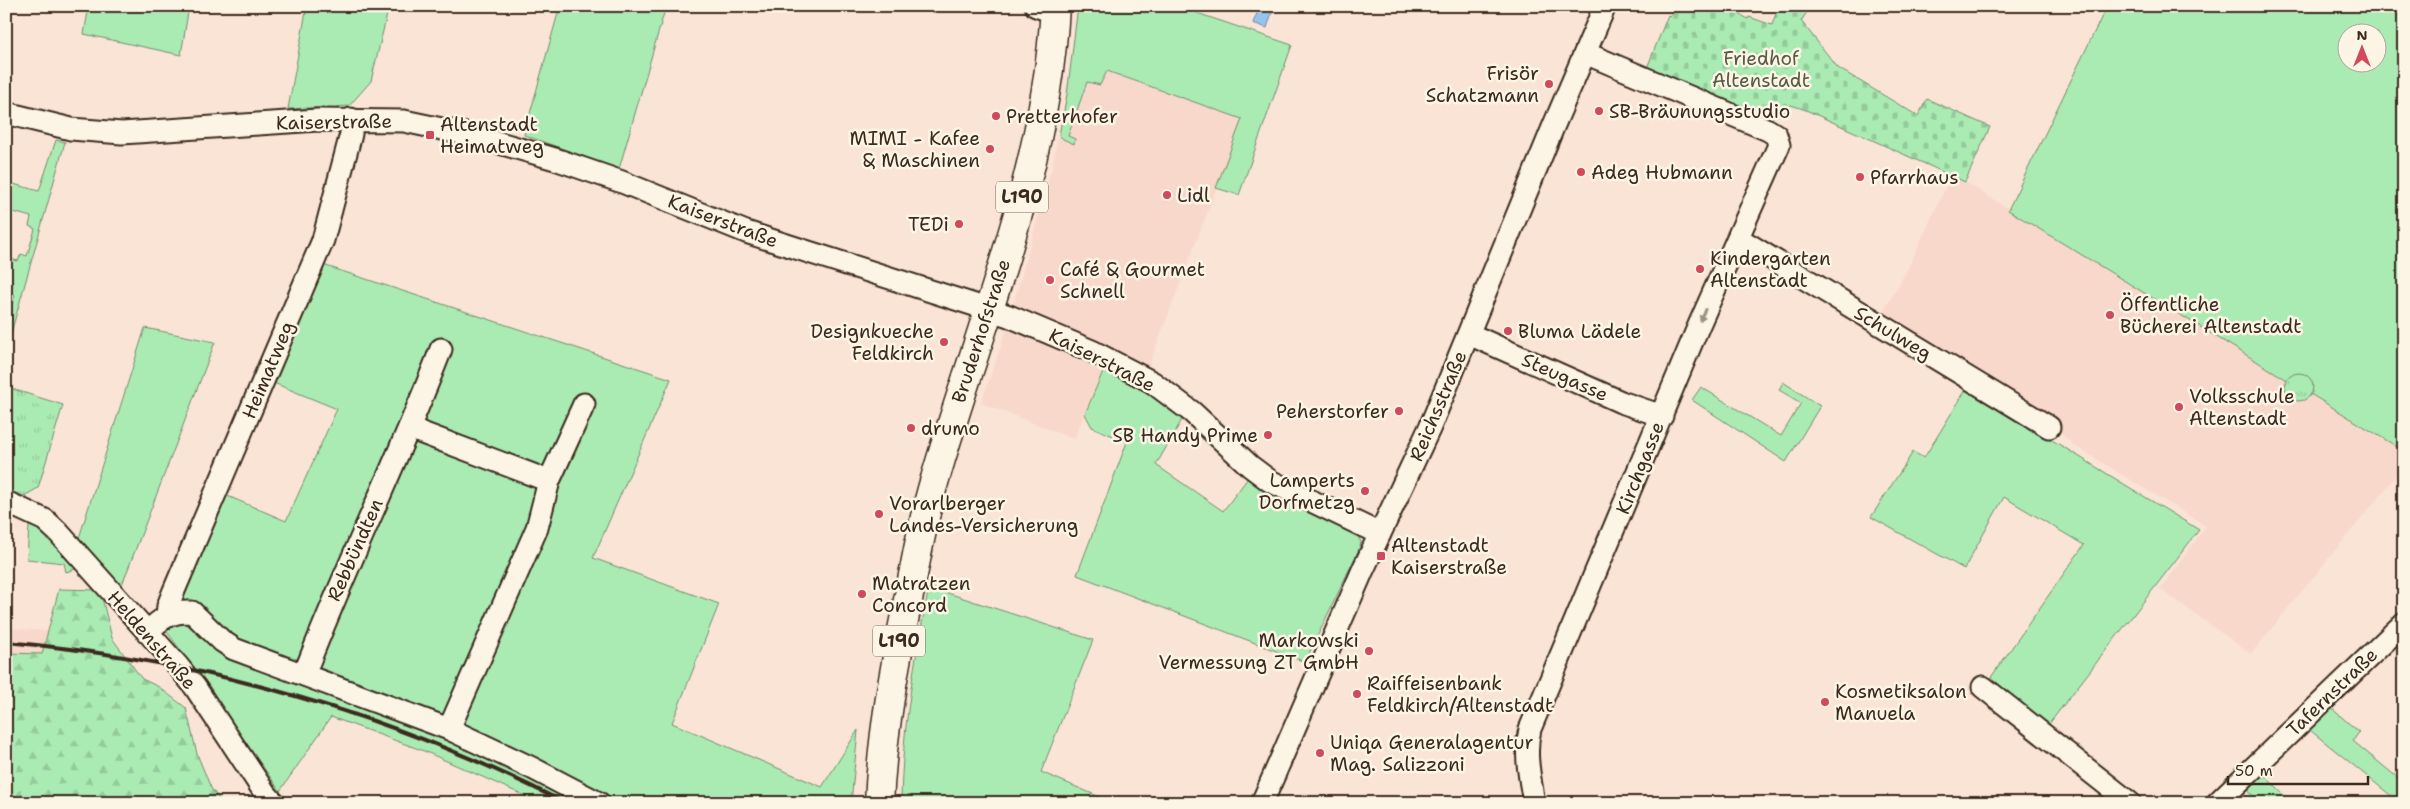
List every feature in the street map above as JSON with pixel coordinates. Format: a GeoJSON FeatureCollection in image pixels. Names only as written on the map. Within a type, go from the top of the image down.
{"type":"FeatureCollection","features":[{"type":"Feature","properties":{"kind":"main road","name":"Bruderhofstraße"},"geometry":{"type":"LineString","coordinates":[[879,803],[886,722],[921,533],[934,482],[989,309],[1039,130],[1051,58],[1049,8]]}},
{"type":"Feature","properties":{"kind":"street","name":"Reichsstraße"},"geometry":{"type":"LineString","coordinates":[[1262,803],[1380,534],[1430,427],[1605,6]]}},
{"type":"Feature","properties":{"kind":"street","name":"Kirchgasse"},"geometry":{"type":"LineString","coordinates":[[1534,803],[1528,764],[1530,729],[1738,238],[1776,154],[1779,139],[1768,130],[1584,53]]}},
{"type":"Feature","properties":{"kind":"street","name":"Kaiserstraße"},"geometry":{"type":"LineString","coordinates":[[6,113],[71,129],[114,133],[351,120],[404,121],[422,124],[554,159],[622,182],[746,232],[989,309],[1094,352],[1152,382],[1192,412],[1250,466],[1270,481],[1380,534]]}},
{"type":"Feature","properties":{"kind":"street","name":"Heimatweg"},"geometry":{"type":"LineString","coordinates":[[167,615],[173,593],[323,240],[351,134],[351,120]]}},
{"type":"Feature","properties":{"kind":"street","name":"Schulweg"},"geometry":{"type":"LineString","coordinates":[[1738,238],[2049,427]]}},
{"type":"Feature","properties":{"kind":"street","name":"Steugasse"},"geometry":{"type":"LineString","coordinates":[[1469,334],[1621,402],[1662,416]]}},
{"type":"Feature","properties":{"kind":"street","name":"Rebbündten"},"geometry":{"type":"LineString","coordinates":[[304,675],[332,601],[410,428],[440,349]]}},
{"type":"Feature","properties":{"kind":"street"},"geometry":{"type":"LineString","coordinates":[[449,729],[537,528],[549,481],[584,404]]}},
{"type":"Feature","properties":{"kind":"street"},"geometry":{"type":"LineString","coordinates":[[410,428],[549,481]]}},
{"type":"Feature","properties":{"kind":"street","name":"Heldenstraße"},"geometry":{"type":"LineString","coordinates":[[6,502],[38,516],[58,532],[195,687],[265,793],[274,803]]}},
{"type":"Feature","properties":{"kind":"street"},"geometry":{"type":"LineString","coordinates":[[147,632],[167,615],[177,611],[192,612],[222,641],[234,649],[449,729],[532,768],[599,803]]}},
{"type":"Feature","properties":{"kind":"street","name":"Tafernstraße"},"geometry":{"type":"LineString","coordinates":[[2217,803],[2404,623]]}},
{"type":"Feature","properties":{"kind":"street"},"geometry":{"type":"LineString","coordinates":[[1983,687],[2130,803]]}},
{"type":"Feature","properties":{"kind":"shaded area"},"geometry":{"type":"Polygon","coordinates":[[[1072,59],[1243,119],[1148,368],[1108,359],[1074,439],[981,403],[1006,331],[1052,167],[1072,59]]]}},
{"type":"Feature","properties":{"kind":"shaded area","name":"Volksschule Altenstadt"},"geometry":{"type":"Polygon","coordinates":[[[1951,176],[1965,182],[2404,451],[2404,466],[2251,654],[2160,589],[2206,526],[2073,445],[2052,423],[1881,316],[1908,268],[1951,176]]]}},
{"type":"Feature","properties":{"kind":"shaded area"},"geometry":{"type":"Polygon","coordinates":[[[6,628],[48,631],[42,655],[6,653],[6,628]]]}},
{"type":"Feature","properties":{"kind":"green space"},"geometry":{"type":"Polygon","coordinates":[[[89,6],[189,6],[181,55],[84,34],[89,6]]]}},
{"type":"Feature","properties":{"kind":"green space"},"geometry":{"type":"Polygon","coordinates":[[[307,6],[389,6],[371,81],[349,106],[288,109],[307,6]]]}},
{"type":"Feature","properties":{"kind":"green space"},"geometry":{"type":"Polygon","coordinates":[[[560,6],[666,6],[619,169],[524,135],[560,6]]]}},
{"type":"Feature","properties":{"kind":"green space"},"geometry":{"type":"Polygon","coordinates":[[[1078,6],[1176,6],[1292,45],[1239,195],[1216,188],[1242,119],[1107,71],[1100,85],[1087,82],[1068,136],[1075,139],[1074,144],[1059,135],[1067,95],[1078,6]]]}},
{"type":"Feature","properties":{"kind":"green space","name":"Friedhof Altenstadt"},"geometry":{"type":"Polygon","coordinates":[[[1675,6],[1741,6],[1738,13],[1748,19],[1749,17],[1772,25],[1778,8],[1781,6],[1811,6],[1801,21],[1838,68],[1918,116],[1927,99],[1990,127],[1965,182],[1806,110],[1791,105],[1781,114],[1766,119],[1647,68],[1668,15],[1671,16],[1675,6]]]}},
{"type":"Feature","properties":{"kind":"green space"},"geometry":{"type":"Polygon","coordinates":[[[2107,6],[2404,6],[2404,451],[2008,210],[2107,6]]]}},
{"type":"Feature","properties":{"kind":"green space"},"geometry":{"type":"Polygon","coordinates":[[[56,140],[65,142],[6,351],[6,322],[15,295],[10,292],[13,282],[6,280],[6,258],[18,261],[21,254],[27,256],[35,229],[29,226],[31,217],[6,210],[6,182],[39,191],[56,140]]]}},
{"type":"Feature","properties":{"kind":"green space"},"geometry":{"type":"Polygon","coordinates":[[[314,262],[671,379],[593,558],[719,604],[672,723],[822,787],[858,730],[851,803],[541,803],[424,751],[331,717],[280,791],[166,630],[173,593],[216,491],[286,521],[337,409],[264,379],[314,262]]]}},
{"type":"Feature","properties":{"kind":"green space"},"geometry":{"type":"Polygon","coordinates":[[[145,328],[215,342],[120,590],[79,538],[145,328]]]}},
{"type":"Feature","properties":{"kind":"green space"},"geometry":{"type":"Polygon","coordinates":[[[1104,369],[1135,384],[1183,418],[1156,465],[1223,511],[1248,478],[1256,485],[1355,531],[1361,542],[1359,549],[1305,662],[1077,575],[1127,442],[1092,427],[1085,414],[1104,369]]]}},
{"type":"Feature","properties":{"kind":"green space"},"geometry":{"type":"Polygon","coordinates":[[[2299,373],[2309,377],[2313,387],[2309,397],[2299,401],[2289,397],[2285,387],[2289,377],[2299,373]]]}},
{"type":"Feature","properties":{"kind":"green space"},"geometry":{"type":"Polygon","coordinates":[[[1783,382],[1820,406],[1786,462],[1692,400],[1701,387],[1781,436],[1801,403],[1779,390],[1783,382]]]}},
{"type":"Feature","properties":{"kind":"green space"},"geometry":{"type":"Polygon","coordinates":[[[6,387],[63,405],[38,488],[24,496],[6,490],[6,387]]]}},
{"type":"Feature","properties":{"kind":"green space"},"geometry":{"type":"Polygon","coordinates":[[[1967,388],[2199,530],[2045,729],[1987,683],[2084,545],[2004,497],[1964,569],[1871,517],[1913,452],[1924,458],[1967,388]]]}},
{"type":"Feature","properties":{"kind":"green space"},"geometry":{"type":"Polygon","coordinates":[[[32,520],[76,565],[75,569],[66,572],[64,563],[27,559],[29,526],[32,520]]]}},
{"type":"Feature","properties":{"kind":"green space"},"geometry":{"type":"Polygon","coordinates":[[[929,587],[1093,640],[1041,772],[1114,803],[901,803],[904,748],[914,667],[929,587]]]}},
{"type":"Feature","properties":{"kind":"green space"},"geometry":{"type":"Polygon","coordinates":[[[59,589],[100,590],[112,638],[142,679],[159,687],[186,708],[197,754],[211,788],[222,803],[6,803],[6,653],[42,654],[59,589]]]}},
{"type":"Feature","properties":{"kind":"green space"},"geometry":{"type":"Polygon","coordinates":[[[2330,707],[2359,732],[2353,741],[2404,783],[2404,803],[2400,803],[2305,726],[2330,707]]]}},
{"type":"Feature","properties":{"kind":"green space"},"geometry":{"type":"Polygon","coordinates":[[[2260,771],[2292,803],[2259,803],[2245,787],[2260,771]]]}},
{"type":"Feature","properties":{"kind":"water"},"geometry":{"type":"Polygon","coordinates":[[[1260,6],[1274,6],[1267,28],[1253,23],[1260,6]]]}},
{"type":"Feature","properties":{"kind":"railway"},"geometry":{"type":"LineString","coordinates":[[6,642],[79,650],[151,662],[223,677],[293,696],[363,717],[432,743],[499,771],[565,803]]}},
{"type":"Feature","properties":{"kind":"place","name":"Frisör Schatzmann"},"geometry":{"type":"Point","coordinates":[1549,84]}},
{"type":"Feature","properties":{"kind":"place","name":"SB-Bräunungsstudio"},"geometry":{"type":"Point","coordinates":[1599,111]}},
{"type":"Feature","properties":{"kind":"place","name":"Pretterhofer"},"geometry":{"type":"Point","coordinates":[996,116]}},
{"type":"Feature","properties":{"kind":"place","name":"Altenstadt Heimatweg"},"geometry":{"type":"Point","coordinates":[430,135]}},
{"type":"Feature","properties":{"kind":"place","name":"MIMI - Kafee & Maschinen"},"geometry":{"type":"Point","coordinates":[990,149]}},
{"type":"Feature","properties":{"kind":"place","name":"Adeg Hubmann"},"geometry":{"type":"Point","coordinates":[1581,172]}},
{"type":"Feature","properties":{"kind":"place","name":"Pfarrhaus"},"geometry":{"type":"Point","coordinates":[1860,177]}},
{"type":"Feature","properties":{"kind":"place","name":"Lidl"},"geometry":{"type":"Point","coordinates":[1167,195]}},
{"type":"Feature","properties":{"kind":"place","name":"TEDi"},"geometry":{"type":"Point","coordinates":[959,224]}},
{"type":"Feature","properties":{"kind":"place","name":"Kindergarten Altenstadt"},"geometry":{"type":"Point","coordinates":[1700,269]}},
{"type":"Feature","properties":{"kind":"place","name":"Café & Gourmet Schnell"},"geometry":{"type":"Point","coordinates":[1050,280]}},
{"type":"Feature","properties":{"kind":"place","name":"Öffentliche Bücherei Altenstadt"},"geometry":{"type":"Point","coordinates":[2110,315]}},
{"type":"Feature","properties":{"kind":"place","name":"Bluma Lädele"},"geometry":{"type":"Point","coordinates":[1508,331]}},
{"type":"Feature","properties":{"kind":"place","name":"Designkueche Feldkirch"},"geometry":{"type":"Point","coordinates":[944,342]}},
{"type":"Feature","properties":{"kind":"place","name":"Volksschule Altenstadt"},"geometry":{"type":"Point","coordinates":[2179,407]}},
{"type":"Feature","properties":{"kind":"place","name":"Peherstorfer"},"geometry":{"type":"Point","coordinates":[1399,411]}},
{"type":"Feature","properties":{"kind":"place","name":"drumo"},"geometry":{"type":"Point","coordinates":[911,428]}},
{"type":"Feature","properties":{"kind":"place","name":"SB Handy Prime"},"geometry":{"type":"Point","coordinates":[1268,435]}},
{"type":"Feature","properties":{"kind":"place","name":"Lamperts Dorfmetzg"},"geometry":{"type":"Point","coordinates":[1365,491]}},
{"type":"Feature","properties":{"kind":"place","name":"Vorarlberger Landes-Versicherung"},"geometry":{"type":"Point","coordinates":[879,514]}},
{"type":"Feature","properties":{"kind":"place","name":"Altenstadt Kaiserstraße"},"geometry":{"type":"Point","coordinates":[1381,556]}},
{"type":"Feature","properties":{"kind":"place","name":"Matratzen Concord"},"geometry":{"type":"Point","coordinates":[862,594]}},
{"type":"Feature","properties":{"kind":"place","name":"Markowski Vermessung ZT GmbH"},"geometry":{"type":"Point","coordinates":[1369,651]}},
{"type":"Feature","properties":{"kind":"place","name":"Raiffeisenbank Feldkirch/Altenstadt"},"geometry":{"type":"Point","coordinates":[1357,694]}},
{"type":"Feature","properties":{"kind":"place","name":"Kosmetiksalon Manuela"},"geometry":{"type":"Point","coordinates":[1825,702]}},
{"type":"Feature","properties":{"kind":"place","name":"Uniqa Generalagentur Mag. Salizzoni"},"geometry":{"type":"Point","coordinates":[1320,753]}}]}
